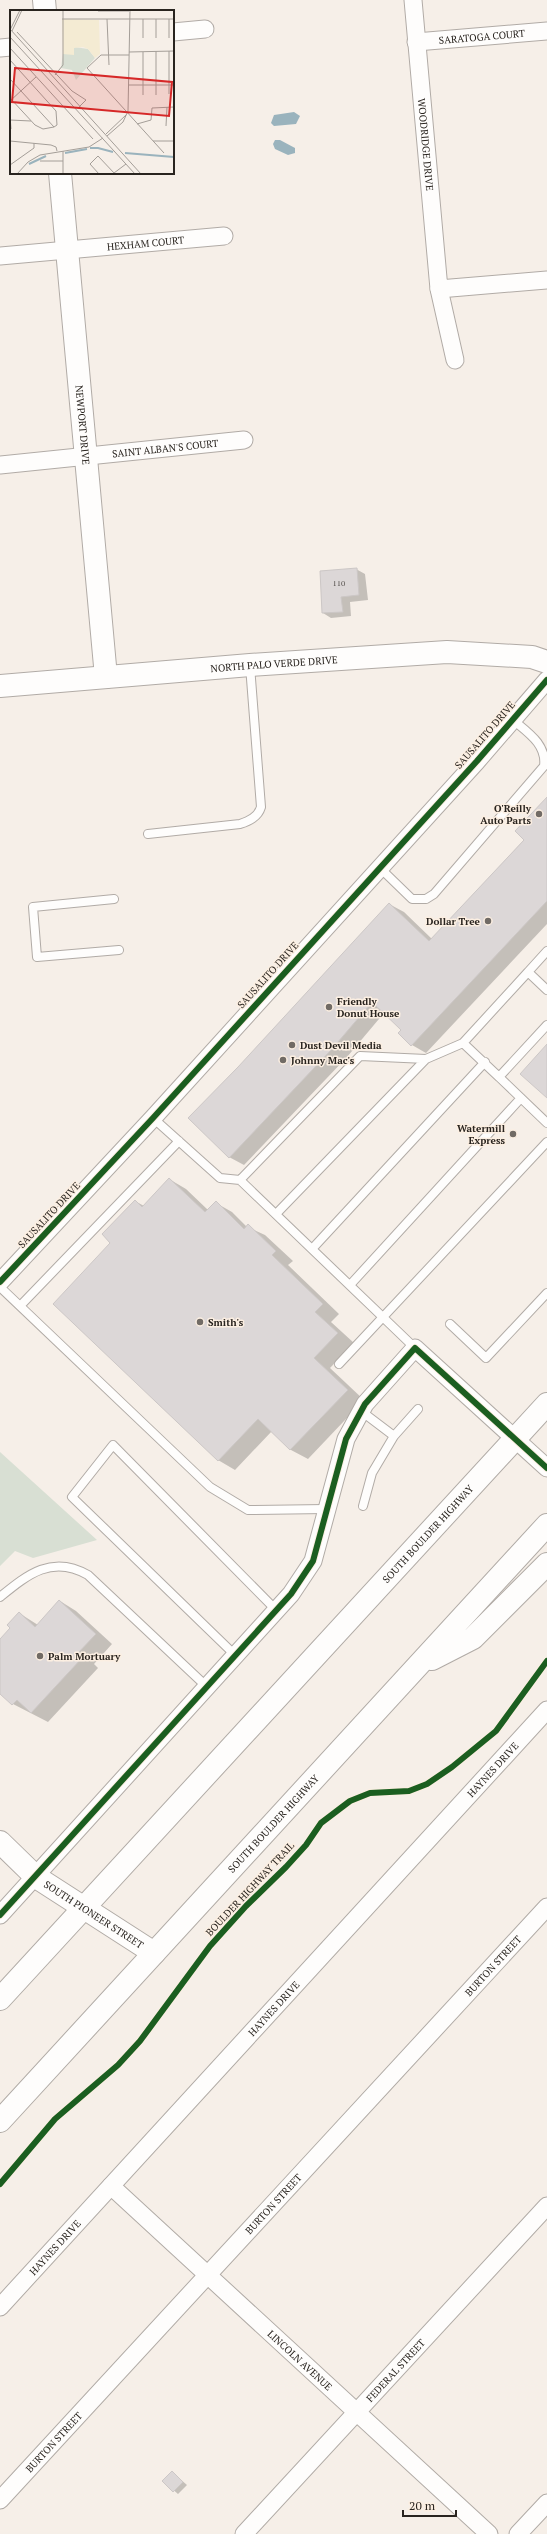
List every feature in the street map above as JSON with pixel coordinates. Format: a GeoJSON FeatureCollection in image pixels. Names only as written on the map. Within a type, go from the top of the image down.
{"type":"FeatureCollection","features":[{"type":"Feature","properties":{"kind":"main road"},"geometry":{"type":"LineString","coordinates":[[44,0],[45,10]]}},
{"type":"Feature","properties":{"kind":"main road","name":"NEWPORT DRIVE"},"geometry":{"type":"LineString","coordinates":[[60,174],[106,677]]}},
{"type":"Feature","properties":{"kind":"main road","name":"NORTH PALO VERDE DRIVE"},"geometry":{"type":"LineString","coordinates":[[0,686],[250,665],[447,652],[532,657],[547,662]]}},
{"type":"Feature","properties":{"kind":"main road","name":"SOUTH BOULDER HIGHWAY"},"geometry":{"type":"LineString","coordinates":[[0,1999],[547,1404]]}},
{"type":"Feature","properties":{"kind":"main road","name":"SOUTH BOULDER HIGHWAY"},"geometry":{"type":"LineString","coordinates":[[0,2121],[547,1525]]}},
{"type":"Feature","properties":{"kind":"main road"},"geometry":{"type":"LineString","coordinates":[[417,1667],[473,1638],[547,1564]]}},
{"type":"Feature","properties":{"kind":"main road","name":"SOUTH PIONEER STREET"},"geometry":{"type":"LineString","coordinates":[[0,1842],[36,1877],[154,1953]]}},
{"type":"Feature","properties":{"kind":"street","name":"WOODRIDGE DRIVE"},"geometry":{"type":"LineString","coordinates":[[413,0],[440,289],[454,360]]}},
{"type":"Feature","properties":{"kind":"street"},"geometry":{"type":"LineString","coordinates":[[174,32],[205,30]]}},
{"type":"Feature","properties":{"kind":"street","name":"SARATOGA COURT"},"geometry":{"type":"LineString","coordinates":[[416,42],[547,31]]}},
{"type":"Feature","properties":{"kind":"street"},"geometry":{"type":"LineString","coordinates":[[0,48],[10,47]]}},
{"type":"Feature","properties":{"kind":"street","name":"HEXHAM COURT"},"geometry":{"type":"LineString","coordinates":[[0,256],[67,248],[224,236]]}},
{"type":"Feature","properties":{"kind":"street"},"geometry":{"type":"LineString","coordinates":[[440,289],[547,280]]}},
{"type":"Feature","properties":{"kind":"street","name":"SAINT ALBAN'S COURT"},"geometry":{"type":"LineString","coordinates":[[0,465],[85,455],[244,440]]}},
{"type":"Feature","properties":{"kind":"street","name":"SAUSALITO DRIVE"},"geometry":{"type":"LineString","coordinates":[[0,1282],[153,1118],[547,680]]}},
{"type":"Feature","properties":{"kind":"street"},"geometry":{"type":"LineString","coordinates":[[0,1915],[291,1594],[313,1561],[346,1439],[361,1411],[415,1348],[547,1468]]}},
{"type":"Feature","properties":{"kind":"street","name":"HAYNES DRIVE"},"geometry":{"type":"LineString","coordinates":[[0,2307],[547,1710]]}},
{"type":"Feature","properties":{"kind":"street","name":"BURTON STREET"},"geometry":{"type":"LineString","coordinates":[[0,2500],[209,2276],[547,1907]]}},
{"type":"Feature","properties":{"kind":"street","name":"LINCOLN AVENUE"},"geometry":{"type":"LineString","coordinates":[[111,2186],[359,2412],[489,2534]]}},
{"type":"Feature","properties":{"kind":"street","name":"FEDERAL STREET"},"geometry":{"type":"LineString","coordinates":[[244,2534],[359,2412],[547,2206]]}},
{"type":"Feature","properties":{"kind":"street"},"geometry":{"type":"LineString","coordinates":[[518,2534],[547,2503]]}},
{"type":"Feature","properties":{"kind":"lane"},"geometry":{"type":"LineString","coordinates":[[148,834],[240,824],[248,821],[259,813],[261,807],[250,665]]}},
{"type":"Feature","properties":{"kind":"lane"},"geometry":{"type":"LineString","coordinates":[[379,867],[412,899],[426,898],[434,894],[544,766],[546,759],[544,746],[512,719]]}},
{"type":"Feature","properties":{"kind":"lane"},"geometry":{"type":"LineString","coordinates":[[114,899],[33,907],[37,957],[119,950]]}},
{"type":"Feature","properties":{"kind":"lane"},"geometry":{"type":"LineString","coordinates":[[276,1214],[426,1059],[463,1043],[547,951]]}},
{"type":"Feature","properties":{"kind":"lane"},"geometry":{"type":"LineString","coordinates":[[528,972],[547,990]]}},
{"type":"Feature","properties":{"kind":"lane"},"geometry":{"type":"LineString","coordinates":[[499,1077],[547,1025]]}},
{"type":"Feature","properties":{"kind":"lane"},"geometry":{"type":"LineString","coordinates":[[463,1043],[485,1062],[547,1123]]}},
{"type":"Feature","properties":{"kind":"lane"},"geometry":{"type":"LineString","coordinates":[[240,1180],[360,1056],[426,1059]]}},
{"type":"Feature","properties":{"kind":"lane"},"geometry":{"type":"LineString","coordinates":[[312,1249],[485,1062]]}},
{"type":"Feature","properties":{"kind":"lane"},"geometry":{"type":"LineString","coordinates":[[350,1285],[520,1098]]}},
{"type":"Feature","properties":{"kind":"lane"},"geometry":{"type":"LineString","coordinates":[[153,1118],[220,1178],[240,1180],[415,1348]]}},
{"type":"Feature","properties":{"kind":"lane"},"geometry":{"type":"LineString","coordinates":[[20,1306],[179,1141]]}},
{"type":"Feature","properties":{"kind":"lane"},"geometry":{"type":"LineString","coordinates":[[339,1364],[384,1318],[547,1142]]}},
{"type":"Feature","properties":{"kind":"lane"},"geometry":{"type":"LineString","coordinates":[[0,1287],[210,1487],[248,1510],[326,1509]]}},
{"type":"Feature","properties":{"kind":"lane"},"geometry":{"type":"LineString","coordinates":[[450,1324],[486,1358],[547,1293]]}},
{"type":"Feature","properties":{"kind":"lane"},"geometry":{"type":"LineString","coordinates":[[363,1506],[372,1473],[394,1436],[418,1410]]}},
{"type":"Feature","properties":{"kind":"lane"},"geometry":{"type":"LineString","coordinates":[[361,1411],[394,1436]]}},
{"type":"Feature","properties":{"kind":"lane"},"geometry":{"type":"LineString","coordinates":[[235,1655],[72,1497],[113,1445],[276,1610]]}},
{"type":"Feature","properties":{"kind":"lane"},"geometry":{"type":"LineString","coordinates":[[0,1597],[26,1576],[40,1570],[67,1566],[78,1569],[88,1575],[206,1686]]}},
{"type":"Feature","properties":{"kind":"shaded area"},"geometry":{"type":"Polygon","coordinates":[[[0,1452],[97,1540],[33,1558],[15,1551],[0,1566],[0,1452]]]}},
{"type":"Feature","properties":{"kind":"water"},"geometry":{"type":"Polygon","coordinates":[[[294,112],[300,116],[296,124],[274,126],[271,123],[274,115],[294,112]]]}},
{"type":"Feature","properties":{"kind":"water"},"geometry":{"type":"Polygon","coordinates":[[[275,140],[280,140],[295,148],[295,153],[288,155],[275,149],[273,144],[275,140]]]}},
{"type":"Feature","properties":{"kind":"building"},"geometry":{"type":"Polygon","coordinates":[[[357,568],[359,595],[341,597],[343,612],[322,613],[320,571],[357,568]]]}},
{"type":"Feature","properties":{"kind":"building"},"geometry":{"type":"Polygon","coordinates":[[[547,797],[547,901],[411,1046],[398,1033],[401,1030],[372,1002],[332,1049],[229,1158],[188,1118],[238,1067],[389,903],[429,941],[524,840],[515,831],[547,797]]]}},
{"type":"Feature","properties":{"kind":"building"},"geometry":{"type":"Polygon","coordinates":[[[547,1044],[547,1098],[520,1074],[547,1044]]]}},
{"type":"Feature","properties":{"kind":"building","name":"Smith's"},"geometry":{"type":"Polygon","coordinates":[[[169,1178],[205,1212],[216,1201],[244,1229],[248,1224],[276,1251],[272,1255],[323,1304],[315,1312],[338,1333],[314,1358],[348,1390],[290,1450],[258,1419],[218,1461],[53,1304],[110,1243],[102,1234],[135,1200],[142,1207],[169,1178]]]}},
{"type":"Feature","properties":{"kind":"building","name":"Palm Mortuary"},"geometry":{"type":"Polygon","coordinates":[[[59,1600],[96,1634],[77,1654],[82,1658],[31,1713],[17,1700],[12,1705],[0,1694],[0,1639],[10,1628],[7,1625],[19,1612],[35,1627],[59,1600]]]}},
{"type":"Feature","properties":{"kind":"building"},"geometry":{"type":"Polygon","coordinates":[[[172,2471],[183,2482],[173,2492],[162,2481],[172,2471]]]}},
{"type":"Feature","properties":{"kind":"cycle path"},"geometry":{"type":"LineString","coordinates":[[0,1282],[153,1118],[477,761],[547,680]]}},
{"type":"Feature","properties":{"kind":"cycle path"},"geometry":{"type":"LineString","coordinates":[[0,1915],[291,1594],[313,1561],[346,1439],[365,1404],[415,1348],[547,1468]]}},
{"type":"Feature","properties":{"kind":"cycle path","name":"BOULDER HIGHWAY TRAIL"},"geometry":{"type":"LineString","coordinates":[[0,2184],[55,2119],[118,2065],[140,2041],[210,1946],[246,1906],[306,1845],[321,1823],[350,1801],[370,1793],[409,1791],[427,1784],[452,1767],[496,1731],[547,1661]]}},
{"type":"Feature","properties":{"kind":"place","name":"O'Reilly Auto Parts"},"geometry":{"type":"Point","coordinates":[539,814]}},
{"type":"Feature","properties":{"kind":"place","name":"Dollar Tree"},"geometry":{"type":"Point","coordinates":[488,921]}},
{"type":"Feature","properties":{"kind":"place","name":"Friendly Donut House"},"geometry":{"type":"Point","coordinates":[329,1007]}},
{"type":"Feature","properties":{"kind":"place","name":"Dust Devil Media"},"geometry":{"type":"Point","coordinates":[292,1045]}},
{"type":"Feature","properties":{"kind":"place","name":"Johnny Mac's"},"geometry":{"type":"Point","coordinates":[283,1060]}},
{"type":"Feature","properties":{"kind":"place","name":"Watermill Express"},"geometry":{"type":"Point","coordinates":[513,1134]}},
{"type":"Feature","properties":{"kind":"place","name":"Smith's"},"geometry":{"type":"Point","coordinates":[200,1322]}},
{"type":"Feature","properties":{"kind":"place","name":"Palm Mortuary"},"geometry":{"type":"Point","coordinates":[40,1656]}}]}
